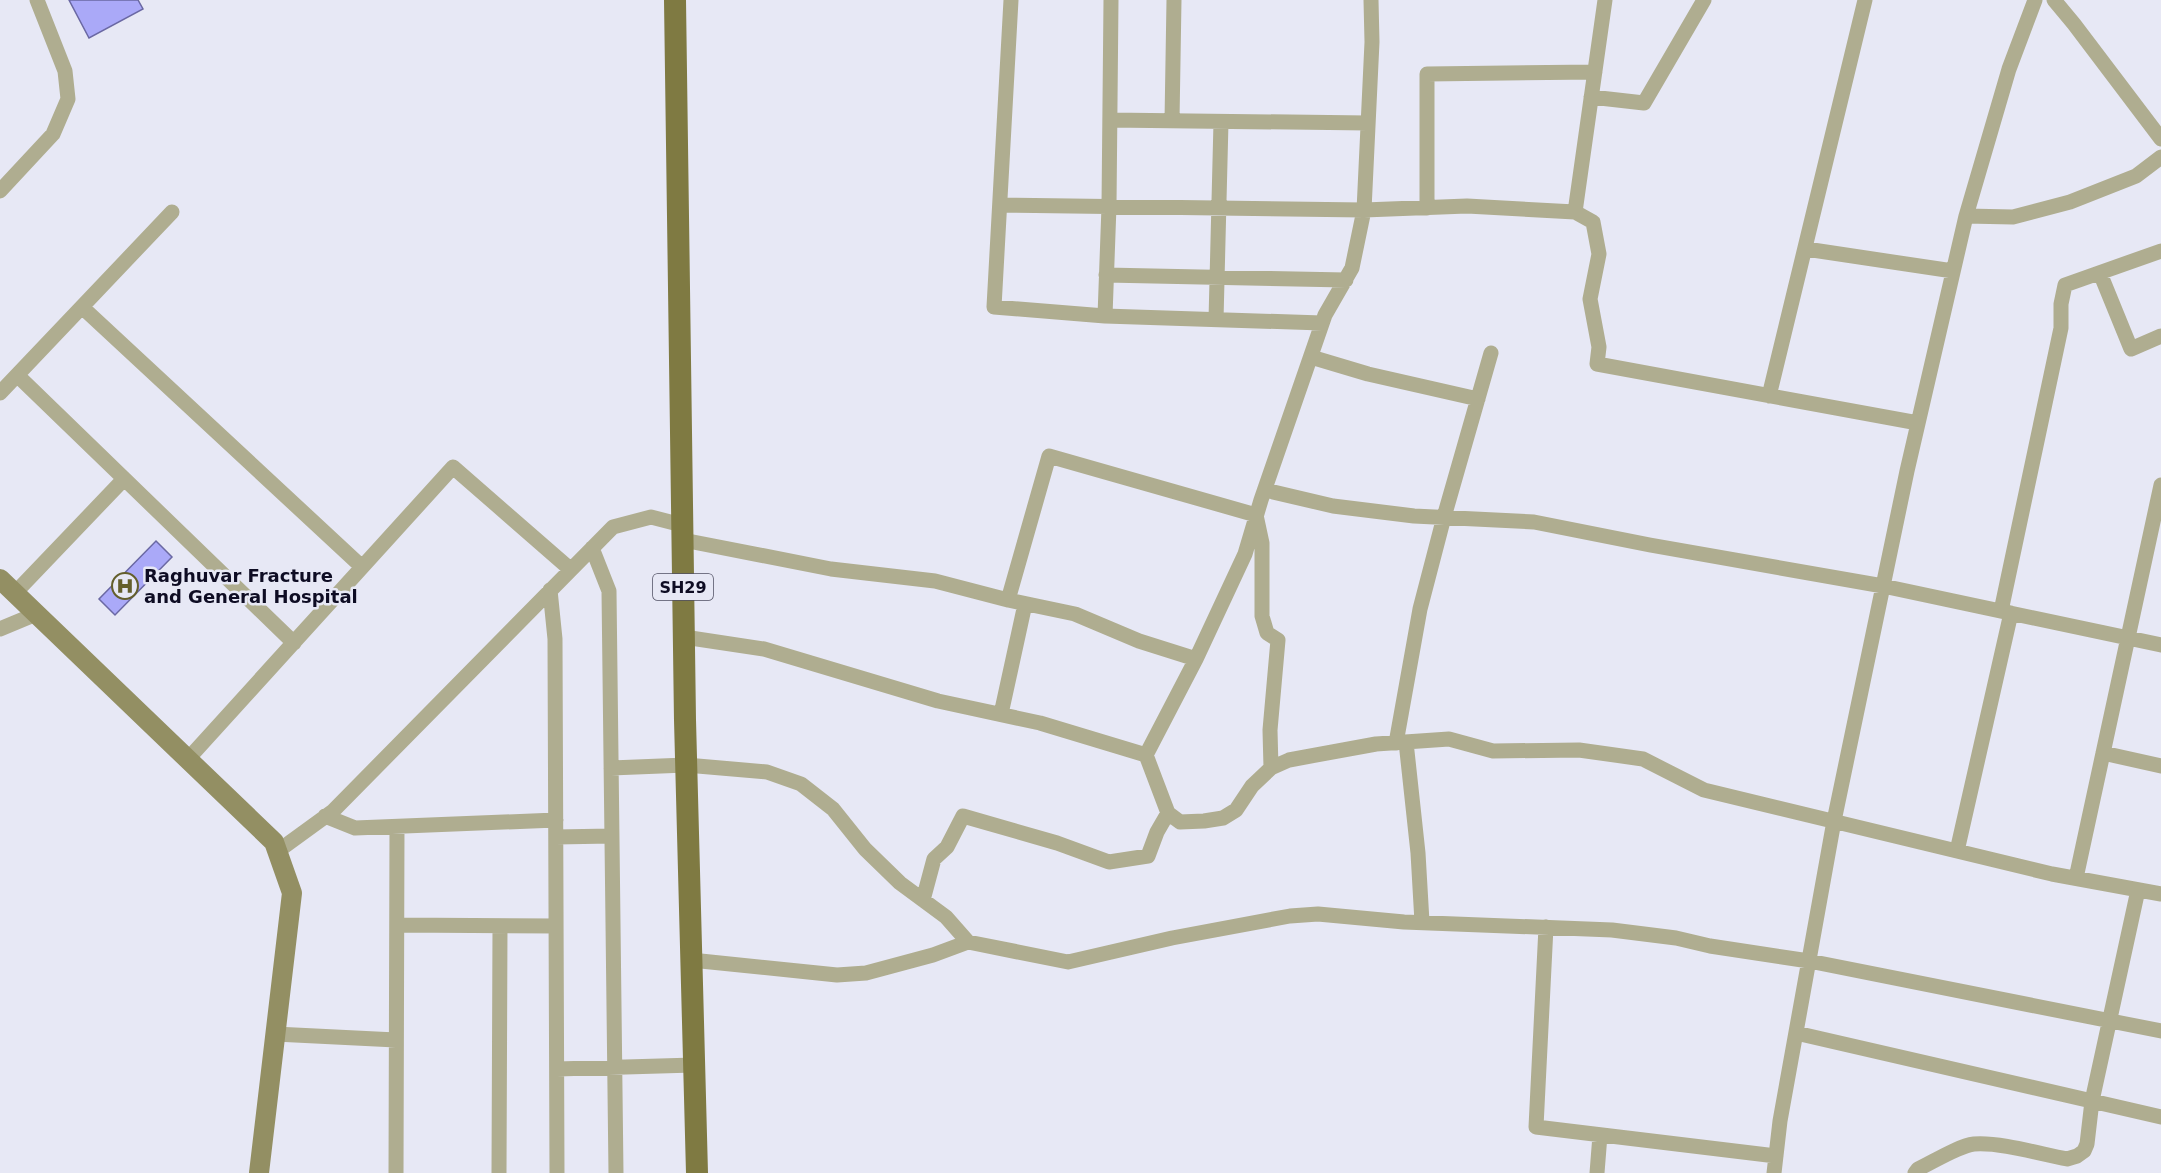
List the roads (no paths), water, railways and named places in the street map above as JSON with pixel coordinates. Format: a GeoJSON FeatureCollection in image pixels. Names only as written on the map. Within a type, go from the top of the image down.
{"type":"FeatureCollection","features":[{"type":"Feature","properties":{"kind":"main road","name":"SH29"},"geometry":{"type":"LineString","coordinates":[[675,0],[686,765],[697,1173]]}},
{"type":"Feature","properties":{"kind":"street"},"geometry":{"type":"LineString","coordinates":[[0,191],[53,134],[68,99],[65,71],[37,0]]}},
{"type":"Feature","properties":{"kind":"street"},"geometry":{"type":"LineString","coordinates":[[1011,0],[994,307],[1105,316],[1322,323]]}},
{"type":"Feature","properties":{"kind":"street"},"geometry":{"type":"LineString","coordinates":[[1105,316],[1109,206],[1111,0]]}},
{"type":"Feature","properties":{"kind":"street"},"geometry":{"type":"LineString","coordinates":[[1172,121],[1174,0]]}},
{"type":"Feature","properties":{"kind":"street"},"geometry":{"type":"LineString","coordinates":[[1371,0],[1372,42],[1364,210],[1352,268],[1322,323],[1264,490],[1245,554],[1196,660],[1146,755],[1168,813],[1180,822],[1224,818],[1236,810],[1252,786],[1271,768],[1289,760],[1376,744],[1449,739],[1492,751],[1579,750],[1643,759],[1704,790],[2076,879],[2161,894]]}},
{"type":"Feature","properties":{"kind":"street"},"geometry":{"type":"LineString","coordinates":[[1575,212],[1605,0]]}},
{"type":"Feature","properties":{"kind":"street"},"geometry":{"type":"LineString","coordinates":[[1591,97],[1644,103],[1704,0]]}},
{"type":"Feature","properties":{"kind":"street"},"geometry":{"type":"LineString","coordinates":[[1769,396],[1865,0]]}},
{"type":"Feature","properties":{"kind":"street"},"geometry":{"type":"LineString","coordinates":[[1774,1173],[1796,1033],[1834,821],[1918,423],[1966,216],[2009,69],[2035,0]]}},
{"type":"Feature","properties":{"kind":"street"},"geometry":{"type":"LineString","coordinates":[[2054,0],[2161,139]]}},
{"type":"Feature","properties":{"kind":"street"},"geometry":{"type":"LineString","coordinates":[[1427,208],[1427,74],[1594,72]]}},
{"type":"Feature","properties":{"kind":"street"},"geometry":{"type":"LineString","coordinates":[[1110,120],[1368,123]]}},
{"type":"Feature","properties":{"kind":"street"},"geometry":{"type":"LineString","coordinates":[[1216,320],[1221,122]]}},
{"type":"Feature","properties":{"kind":"street"},"geometry":{"type":"LineString","coordinates":[[1966,216],[2013,217],[2070,202],[2136,176],[2161,157]]}},
{"type":"Feature","properties":{"kind":"street"},"geometry":{"type":"LineString","coordinates":[[1000,205],[1364,210],[1467,206],[1575,212],[1593,222],[1599,254],[1590,299],[1599,347],[1598,364],[1918,423]]}},
{"type":"Feature","properties":{"kind":"street"},"geometry":{"type":"LineString","coordinates":[[0,393],[172,212]]}},
{"type":"Feature","properties":{"kind":"street"},"geometry":{"type":"LineString","coordinates":[[1806,249],[1953,271]]}},
{"type":"Feature","properties":{"kind":"street"},"geometry":{"type":"LineString","coordinates":[[1957,851],[2061,328],[2061,304],[2065,285],[2161,251]]}},
{"type":"Feature","properties":{"kind":"street"},"geometry":{"type":"LineString","coordinates":[[2100,273],[2131,349],[2161,336]]}},
{"type":"Feature","properties":{"kind":"street"},"geometry":{"type":"LineString","coordinates":[[1106,274],[1346,280]]}},
{"type":"Feature","properties":{"kind":"street"},"geometry":{"type":"LineString","coordinates":[[82,307],[362,567]]}},
{"type":"Feature","properties":{"kind":"street"},"geometry":{"type":"LineString","coordinates":[[1422,922],[1418,853],[1401,742],[1420,609],[1491,352]]}},
{"type":"Feature","properties":{"kind":"street"},"geometry":{"type":"LineString","coordinates":[[1311,357],[1368,374],[1478,399]]}},
{"type":"Feature","properties":{"kind":"street"},"geometry":{"type":"LineString","coordinates":[[17,375],[294,643]]}},
{"type":"Feature","properties":{"kind":"street"},"geometry":{"type":"LineString","coordinates":[[1008,600],[1049,456],[1256,515]]}},
{"type":"Feature","properties":{"kind":"street"},"geometry":{"type":"LineString","coordinates":[[188,759],[453,467],[570,570]]}},
{"type":"Feature","properties":{"kind":"street"},"geometry":{"type":"LineString","coordinates":[[15,593],[124,478]]}},
{"type":"Feature","properties":{"kind":"street"},"geometry":{"type":"LineString","coordinates":[[2076,879],[2161,485]]}},
{"type":"Feature","properties":{"kind":"street"},"geometry":{"type":"LineString","coordinates":[[1264,490],[1333,506],[1414,516],[1534,522],[1883,586],[2161,645]]}},
{"type":"Feature","properties":{"kind":"street"},"geometry":{"type":"LineString","coordinates":[[1256,515],[1262,543],[1262,616],[1267,633],[1278,640],[1270,730],[1271,768]]}},
{"type":"Feature","properties":{"kind":"street"},"geometry":{"type":"LineString","coordinates":[[278,851],[333,811],[613,527],[651,518],[682,532],[831,569],[935,581],[1075,614],[1139,641],[1196,660]]}},
{"type":"Feature","properties":{"kind":"street"},"geometry":{"type":"LineString","coordinates":[[592,548],[609,591],[615,1173]]}},
{"type":"Feature","properties":{"kind":"street"},"geometry":{"type":"LineString","coordinates":[[0,579],[274,842],[278,851],[292,893],[259,1173]]}},
{"type":"Feature","properties":{"kind":"street"},"geometry":{"type":"LineString","coordinates":[[550,590],[555,639],[557,1173]]}},
{"type":"Feature","properties":{"kind":"street"},"geometry":{"type":"LineString","coordinates":[[1001,714],[1025,604]]}},
{"type":"Feature","properties":{"kind":"street"},"geometry":{"type":"LineString","coordinates":[[0,629],[36,614]]}},
{"type":"Feature","properties":{"kind":"street"},"geometry":{"type":"LineString","coordinates":[[684,637],[764,649],[939,701],[1040,723],[1146,755]]}},
{"type":"Feature","properties":{"kind":"street"},"geometry":{"type":"LineString","coordinates":[[2103,753],[2161,766]]}},
{"type":"Feature","properties":{"kind":"street"},"geometry":{"type":"LineString","coordinates":[[610,768],[686,765],[767,772],[801,784],[832,808],[865,849],[900,883],[946,917],[968,942]]}},
{"type":"Feature","properties":{"kind":"street"},"geometry":{"type":"LineString","coordinates":[[923,900],[934,859],[947,847],[963,816],[1057,843],[1108,862],[1148,856],[1157,832],[1168,813]]}},
{"type":"Feature","properties":{"kind":"street"},"geometry":{"type":"LineString","coordinates":[[325,816],[355,828],[556,820]]}},
{"type":"Feature","properties":{"kind":"street"},"geometry":{"type":"LineString","coordinates":[[396,1173],[397,826]]}},
{"type":"Feature","properties":{"kind":"street"},"geometry":{"type":"LineString","coordinates":[[556,837],[611,836]]}},
{"type":"Feature","properties":{"kind":"street"},"geometry":{"type":"LineString","coordinates":[[1915,1173],[1918,1169],[1945,1155],[1972,1144],[1992,1145],[2067,1159],[2078,1156],[2084,1151],[2087,1144],[2092,1101],[2138,890]]}},
{"type":"Feature","properties":{"kind":"street"},"geometry":{"type":"LineString","coordinates":[[691,960],[837,975],[866,973],[933,955],[968,942],[1068,962],[1172,938],[1290,916],[1318,914],[1422,922],[1612,930],[1655,935],[1809,962],[2161,1031]]}},
{"type":"Feature","properties":{"kind":"street"},"geometry":{"type":"LineString","coordinates":[[397,925],[556,926]]}},
{"type":"Feature","properties":{"kind":"street"},"geometry":{"type":"LineString","coordinates":[[499,1173],[500,926]]}},
{"type":"Feature","properties":{"kind":"street"},"geometry":{"type":"LineString","coordinates":[[1546,927],[1536,1127],[1776,1156]]}},
{"type":"Feature","properties":{"kind":"street"},"geometry":{"type":"LineString","coordinates":[[1796,1033],[2161,1117]]}},
{"type":"Feature","properties":{"kind":"street"},"geometry":{"type":"LineString","coordinates":[[275,1034],[396,1040]]}},
{"type":"Feature","properties":{"kind":"street"},"geometry":{"type":"LineString","coordinates":[[557,1069],[694,1065]]}},
{"type":"Feature","properties":{"kind":"street"},"geometry":{"type":"LineString","coordinates":[[1597,1173],[1600,1135]]}},
{"type":"Feature","properties":{"kind":"place","name":"Raghuvar Fracture and General Hospital"},"geometry":{"type":"Point","coordinates":[125,586]}}]}
